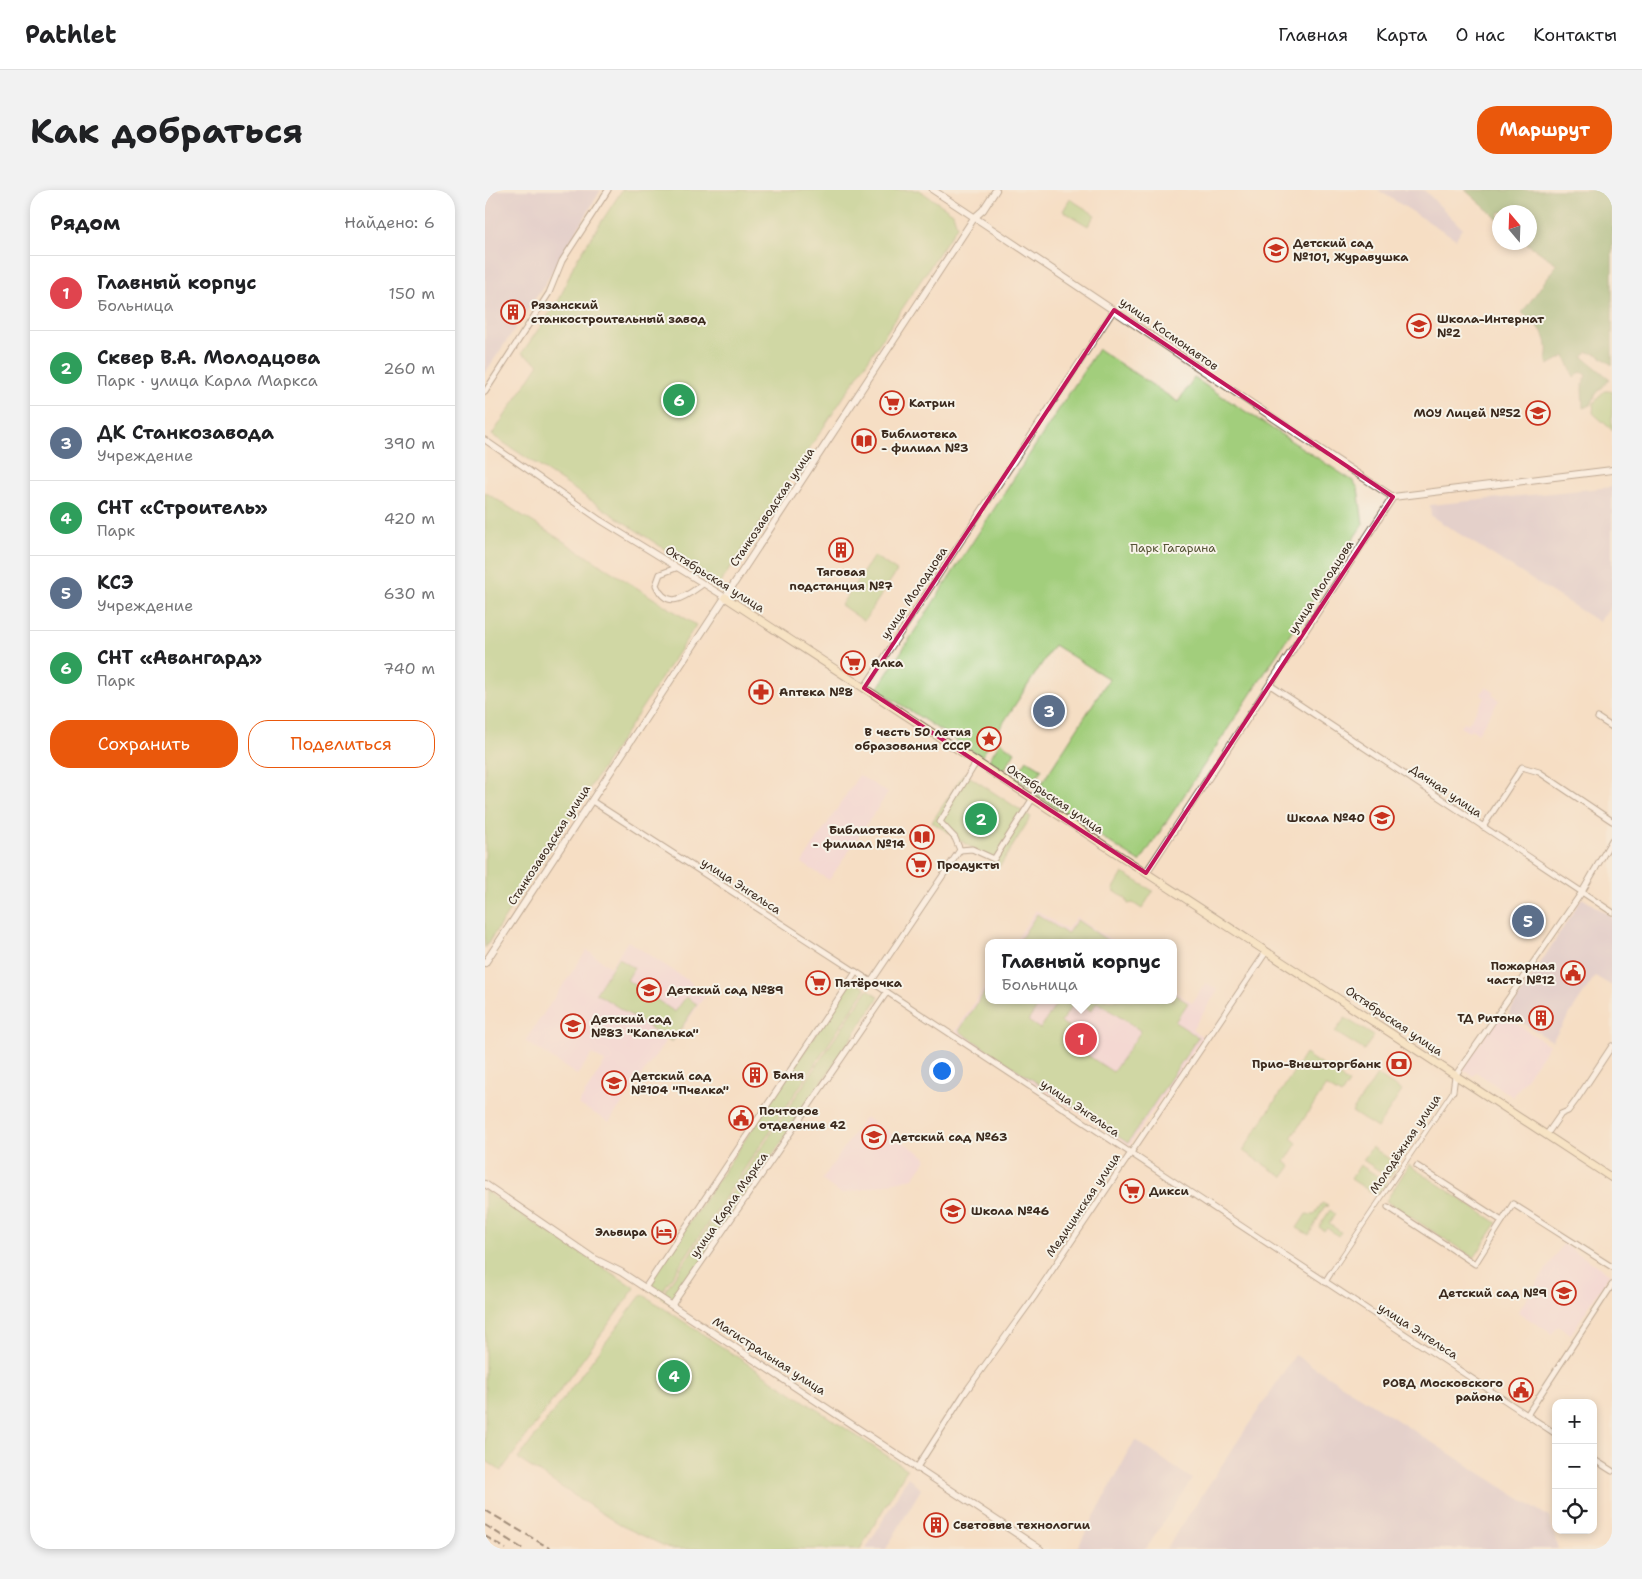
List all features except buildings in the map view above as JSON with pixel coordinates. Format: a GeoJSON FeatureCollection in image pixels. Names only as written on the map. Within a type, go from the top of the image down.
{"type":"FeatureCollection","features":[{"type":"Feature","properties":{"kind":"main road","name":"Октябрьская улица"},"geometry":{"type":"LineString","coordinates":[[725,597],[1612,1178]]}},
{"type":"Feature","properties":{"kind":"street"},"geometry":{"type":"LineString","coordinates":[[485,392],[549,293],[562,261],[608,190]]}},
{"type":"Feature","properties":{"kind":"street","name":"улица Космонавтов"},"geometry":{"type":"LineString","coordinates":[[933,190],[1114,310],[1239,397],[1393,497]]}},
{"type":"Feature","properties":{"kind":"street","name":"Станкозаводская улица"},"geometry":{"type":"LineString","coordinates":[[485,963],[974,218],[983,210],[996,190]]}},
{"type":"Feature","properties":{"kind":"street","name":"улица Молодцова"},"geometry":{"type":"LineString","coordinates":[[865,688],[1114,310]]}},
{"type":"Feature","properties":{"kind":"street","name":"Октябрьская улица"},"geometry":{"type":"LineString","coordinates":[[485,440],[600,520],[675,568],[725,597]]}},
{"type":"Feature","properties":{"kind":"street"},"geometry":{"type":"LineString","coordinates":[[1393,497],[1612,470]]}},
{"type":"Feature","properties":{"kind":"street","name":"улица Молодцова"},"geometry":{"type":"LineString","coordinates":[[1146,873],[1393,497]]}},
{"type":"Feature","properties":{"kind":"street"},"geometry":{"type":"LineString","coordinates":[[675,568],[661,574],[656,585],[661,595],[672,600],[683,598],[703,584]]}},
{"type":"Feature","properties":{"kind":"street","name":"Дачная улица"},"geometry":{"type":"LineString","coordinates":[[1270,685],[1612,912]]}},
{"type":"Feature","properties":{"kind":"street"},"geometry":{"type":"LineString","coordinates":[[1599,718],[1612,727]]}},
{"type":"Feature","properties":{"kind":"street"},"geometry":{"type":"LineString","coordinates":[[960,850],[955,838],[940,822],[977,761]]}},
{"type":"Feature","properties":{"kind":"street"},"geometry":{"type":"LineString","coordinates":[[1483,827],[1522,767],[1539,772],[1612,821]]}},
{"type":"Feature","properties":{"kind":"street"},"geometry":{"type":"LineString","coordinates":[[960,850],[972,849],[994,859],[1033,798]]}},
{"type":"Feature","properties":{"kind":"street","name":"улица Энгельса"},"geometry":{"type":"LineString","coordinates":[[591,801],[887,992],[1552,1431]]}},
{"type":"Feature","properties":{"kind":"street","name":"Молодёжная улица"},"geometry":{"type":"LineString","coordinates":[[1325,1282],[1453,1091],[1455,1076],[1582,892],[1612,840]]}},
{"type":"Feature","properties":{"kind":"street"},"geometry":{"type":"LineString","coordinates":[[871,982],[960,850]]}},
{"type":"Feature","properties":{"kind":"street","name":"Медицинская улица"},"geometry":{"type":"LineString","coordinates":[[916,1469],[964,1394],[1034,1297],[1266,952]]}},
{"type":"Feature","properties":{"kind":"street","name":"улица Карла Маркса"},"geometry":{"type":"LineString","coordinates":[[645,1288],[856,972]]}},
{"type":"Feature","properties":{"kind":"street","name":"улица Карла Маркса"},"geometry":{"type":"LineString","coordinates":[[672,1305],[887,992]]}},
{"type":"Feature","properties":{"kind":"street"},"geometry":{"type":"LineString","coordinates":[[1547,1134],[1561,1114],[1568,1111],[1612,1046]]}},
{"type":"Feature","properties":{"kind":"street"},"geometry":{"type":"LineString","coordinates":[[1417,1166],[1502,1221]]}},
{"type":"Feature","properties":{"kind":"street","name":"Магистральная улица"},"geometry":{"type":"LineString","coordinates":[[485,1184],[593,1258],[621,1272],[851,1422],[916,1469],[1039,1549]]}},
{"type":"Feature","properties":{"kind":"street"},"geometry":{"type":"LineString","coordinates":[[1388,1207],[1475,1264],[1513,1204],[1612,1267]]}},
{"type":"Feature","properties":{"kind":"street"},"geometry":{"type":"LineString","coordinates":[[1527,1415],[1612,1285]]}},
{"type":"Feature","properties":{"kind":"street"},"geometry":{"type":"LineString","coordinates":[[1597,1462],[1612,1472]]}},
{"type":"Feature","properties":{"kind":"highlighted area"},"geometry":{"type":"Polygon","coordinates":[[[1114,310],[1393,497],[1146,873],[864,688],[1114,310]]]}},
{"type":"Feature","properties":{"kind":"shaded area"},"geometry":{"type":"Polygon","coordinates":[[[485,190],[601,190],[545,284],[485,373],[485,190]]]}},
{"type":"Feature","properties":{"kind":"shaded area"},"geometry":{"type":"Polygon","coordinates":[[[1378,190],[1424,190],[1462,228],[1456,239],[1378,190]]]}},
{"type":"Feature","properties":{"kind":"shaded area"},"geometry":{"type":"Polygon","coordinates":[[[1612,487],[1612,605],[1599,622],[1431,516],[1430,505],[1612,487]]]}},
{"type":"Feature","properties":{"kind":"shaded area"},"geometry":{"type":"Polygon","coordinates":[[[1486,687],[1494,692],[1492,695],[1499,700],[1478,733],[1471,729],[1469,732],[1460,727],[1463,722],[1468,724],[1485,697],[1481,694],[1486,687]]]}},
{"type":"Feature","properties":{"kind":"shaded area"},"geometry":{"type":"Polygon","coordinates":[[[859,775],[888,793],[829,880],[802,863],[859,775]]]}},
{"type":"Feature","properties":{"kind":"shaded area"},"geometry":{"type":"Polygon","coordinates":[[[1582,898],[1612,917],[1612,986],[1595,976],[1552,1041],[1508,1014],[1582,898]]]}},
{"type":"Feature","properties":{"kind":"shaded area"},"geometry":{"type":"Polygon","coordinates":[[[1036,910],[1067,930],[1076,917],[1110,939],[1017,939],[1036,910]]]}},
{"type":"Feature","properties":{"kind":"shaded area"},"geometry":{"type":"Polygon","coordinates":[[[628,941],[692,983],[691,985],[707,993],[672,1043],[667,1039],[609,1122],[578,1104],[605,1062],[592,1054],[577,1075],[525,1041],[587,950],[610,967],[628,941]]]}},
{"type":"Feature","properties":{"kind":"shaded area"},"geometry":{"type":"Polygon","coordinates":[[[1206,982],[1218,990],[1192,1030],[1203,1037],[1129,1146],[955,1032],[985,987],[985,1004],[1177,1004],[1177,993],[1192,1003],[1206,982]]]}},
{"type":"Feature","properties":{"kind":"shaded area"},"geometry":{"type":"Polygon","coordinates":[[[1501,1013],[1549,1045],[1513,1097],[1476,1072],[1473,1076],[1462,1069],[1501,1013]]]}},
{"type":"Feature","properties":{"kind":"shaded area","name":"Детский сад №63"},"geometry":{"type":"Polygon","coordinates":[[[865,1117],[926,1157],[926,1160],[913,1178],[841,1194],[822,1180],[865,1117]]]}},
{"type":"Feature","properties":{"kind":"shaded area","name":"Детский сад №9"},"geometry":{"type":"Polygon","coordinates":[[[1563,1244],[1610,1274],[1571,1334],[1558,1326],[1552,1334],[1518,1312],[1563,1244]]]}},
{"type":"Feature","properties":{"kind":"shaded area"},"geometry":{"type":"Polygon","coordinates":[[[1295,1355],[1549,1517],[1552,1534],[1554,1534],[1558,1549],[1166,1549],[1295,1355]]]}},
{"type":"Feature","properties":{"kind":"shaded area"},"geometry":{"type":"Polygon","coordinates":[[[1135,1440],[1192,1479],[1146,1549],[1077,1549],[1135,1440]]]}},
{"type":"Feature","properties":{"kind":"shaded area"},"geometry":{"type":"Polygon","coordinates":[[[908,1477],[921,1489],[886,1549],[866,1549],[908,1477]]]}},
{"type":"Feature","properties":{"kind":"green space"},"geometry":{"type":"Polygon","coordinates":[[[622,190],[919,190],[953,213],[957,226],[719,585],[492,435],[539,364],[522,353],[560,298],[574,264],[622,190]]]}},
{"type":"Feature","properties":{"kind":"green space"},"geometry":{"type":"Polygon","coordinates":[[[1465,190],[1612,190],[1612,365],[1597,354],[1587,352],[1583,357],[1610,379],[1596,394],[1591,405],[1583,408],[1582,388],[1586,375],[1581,372],[1574,378],[1565,356],[1548,365],[1547,346],[1542,331],[1522,313],[1557,264],[1536,250],[1537,205],[1492,205],[1492,214],[1465,190]]]}},
{"type":"Feature","properties":{"kind":"green space"},"geometry":{"type":"Polygon","coordinates":[[[1070,199],[1095,215],[1088,226],[1063,211],[1070,199]]]}},
{"type":"Feature","properties":{"kind":"green space","name":"Парк Гагарина"},"geometry":{"type":"Polygon","coordinates":[[[1098,349],[1178,402],[1194,378],[1353,481],[1358,488],[1363,524],[1140,862],[1035,794],[1109,679],[1054,645],[981,757],[877,689],[1098,349]]]}},
{"type":"Feature","properties":{"kind":"green space"},"geometry":{"type":"Polygon","coordinates":[[[1604,391],[1612,391],[1612,430],[1593,413],[1594,403],[1604,391]]]}},
{"type":"Feature","properties":{"kind":"green space"},"geometry":{"type":"Polygon","coordinates":[[[485,492],[696,625],[485,948],[485,492]]]}},
{"type":"Feature","properties":{"kind":"green space"},"geometry":{"type":"Polygon","coordinates":[[[874,556],[897,571],[864,621],[841,605],[874,556]]]}},
{"type":"Feature","properties":{"kind":"green space"},"geometry":{"type":"Polygon","coordinates":[[[1000,742],[1015,752],[1004,770],[989,760],[1000,742]]]}},
{"type":"Feature","properties":{"kind":"green space"},"geometry":{"type":"Polygon","coordinates":[[[1027,760],[1042,769],[1030,787],[1015,777],[1027,760]]]}},
{"type":"Feature","properties":{"kind":"green space"},"geometry":{"type":"Polygon","coordinates":[[[964,773],[1031,817],[1000,866],[932,822],[964,773]]]}},
{"type":"Feature","properties":{"kind":"green space"},"geometry":{"type":"Polygon","coordinates":[[[1123,873],[1153,891],[1142,909],[1133,903],[1128,904],[1126,899],[1113,890],[1123,873]]]}},
{"type":"Feature","properties":{"kind":"green space"},"geometry":{"type":"Polygon","coordinates":[[[1037,914],[1067,934],[1077,920],[1105,939],[1021,939],[1037,914]]]}},
{"type":"Feature","properties":{"kind":"green space"},"geometry":{"type":"Polygon","coordinates":[[[618,958],[634,968],[627,980],[675,1012],[686,997],[697,1004],[672,1042],[596,993],[618,958]]]}},
{"type":"Feature","properties":{"kind":"green space"},"geometry":{"type":"Polygon","coordinates":[[[853,979],[866,988],[659,1296],[646,1287],[853,979]]]}},
{"type":"Feature","properties":{"kind":"green space"},"geometry":{"type":"Polygon","coordinates":[[[868,989],[879,997],[672,1305],[661,1297],[868,989]]]}},
{"type":"Feature","properties":{"kind":"green space"},"geometry":{"type":"Polygon","coordinates":[[[985,992],[985,1004],[1039,1004],[1028,1021],[1040,1029],[1056,1004],[1073,1004],[1061,1022],[1076,1032],[1069,1043],[1113,1072],[1141,1031],[1100,1004],[1177,1004],[1177,996],[1188,1003],[1175,1022],[1198,1037],[1128,1143],[959,1031],[985,992]]]}},
{"type":"Feature","properties":{"kind":"green space"},"geometry":{"type":"Polygon","coordinates":[[[1080,1004],[1096,1004],[1091,1011],[1080,1004]]]}},
{"type":"Feature","properties":{"kind":"green space"},"geometry":{"type":"Polygon","coordinates":[[[1345,1018],[1374,1036],[1364,1050],[1335,1032],[1345,1018]]]}},
{"type":"Feature","properties":{"kind":"green space"},"geometry":{"type":"Polygon","coordinates":[[[1305,1054],[1349,1083],[1341,1095],[1326,1086],[1291,1138],[1297,1143],[1285,1162],[1291,1166],[1283,1177],[1243,1151],[1305,1054]]]}},
{"type":"Feature","properties":{"kind":"green space"},"geometry":{"type":"Polygon","coordinates":[[[1377,1075],[1402,1091],[1377,1128],[1352,1112],[1377,1075]]]}},
{"type":"Feature","properties":{"kind":"green space"},"geometry":{"type":"Polygon","coordinates":[[[1372,1147],[1398,1165],[1390,1178],[1363,1160],[1372,1147]]]}},
{"type":"Feature","properties":{"kind":"green space"},"geometry":{"type":"Polygon","coordinates":[[[1360,1165],[1387,1182],[1377,1196],[1351,1179],[1360,1165]]]}},
{"type":"Feature","properties":{"kind":"green space"},"geometry":{"type":"Polygon","coordinates":[[[1409,1165],[1497,1223],[1474,1258],[1386,1201],[1409,1165]]]}},
{"type":"Feature","properties":{"kind":"green space"},"geometry":{"type":"Polygon","coordinates":[[[485,1191],[635,1288],[501,1471],[485,1460],[485,1191]]]}},
{"type":"Feature","properties":{"kind":"green space"},"geometry":{"type":"Polygon","coordinates":[[[1322,1203],[1328,1206],[1324,1207],[1309,1235],[1297,1228],[1306,1214],[1314,1215],[1322,1203]]]}},
{"type":"Feature","properties":{"kind":"green space"},"geometry":{"type":"Polygon","coordinates":[[[1330,1210],[1335,1214],[1329,1224],[1341,1232],[1338,1236],[1327,1228],[1324,1231],[1319,1227],[1330,1210]]]}},
{"type":"Feature","properties":{"kind":"green space"},"geometry":{"type":"Polygon","coordinates":[[[642,1294],[907,1469],[860,1549],[671,1549],[620,1525],[518,1459],[642,1294]]]}},
{"type":"Feature","properties":{"kind":"railway"},"geometry":{"type":"LineString","coordinates":[[485,1510],[551,1549]]}},
{"type":"Feature","properties":{"kind":"railway"},"geometry":{"type":"LineString","coordinates":[[485,1525],[523,1549]]}},
{"type":"Feature","properties":{"kind":"railway"},"geometry":{"type":"LineString","coordinates":[[485,1536],[506,1549]]}},
{"type":"Feature","properties":{"kind":"place","name":"Детский сад №101, Журавушка"},"geometry":{"type":"Point","coordinates":[1276,250]}},
{"type":"Feature","properties":{"kind":"place","name":"Рязанский станкостроительный завод"},"geometry":{"type":"Point","coordinates":[513,312]}},
{"type":"Feature","properties":{"kind":"place","name":"Школа-Интернат №2"},"geometry":{"type":"Point","coordinates":[1419,326]}},
{"type":"Feature","properties":{"kind":"place","name":"СНТ «Авангард»"},"geometry":{"type":"Point","coordinates":[679,400]}},
{"type":"Feature","properties":{"kind":"place","name":"Катрин"},"geometry":{"type":"Point","coordinates":[892,403]}},
{"type":"Feature","properties":{"kind":"place","name":"МОУ Лицей №52"},"geometry":{"type":"Point","coordinates":[1538,413]}},
{"type":"Feature","properties":{"kind":"place","name":"Библиотека - филиал №3"},"geometry":{"type":"Point","coordinates":[864,441]}},
{"type":"Feature","properties":{"kind":"place","name":"Тяговая подстанция №7"},"geometry":{"type":"Point","coordinates":[841,550]}},
{"type":"Feature","properties":{"kind":"place","name":"Алка"},"geometry":{"type":"Point","coordinates":[853,663]}},
{"type":"Feature","properties":{"kind":"place","name":"Аптека №8"},"geometry":{"type":"Point","coordinates":[761,692]}},
{"type":"Feature","properties":{"kind":"place","name":"ДК Станкозавода"},"geometry":{"type":"Point","coordinates":[1049,711]}},
{"type":"Feature","properties":{"kind":"place","name":"В честь 50 летия образования СССР"},"geometry":{"type":"Point","coordinates":[989,739]}},
{"type":"Feature","properties":{"kind":"place","name":"Школа №40"},"geometry":{"type":"Point","coordinates":[1382,818]}},
{"type":"Feature","properties":{"kind":"place","name":"Сквер В.А. Молодцова"},"geometry":{"type":"Point","coordinates":[981,819]}},
{"type":"Feature","properties":{"kind":"place","name":"Библиотека - филиал №14"},"geometry":{"type":"Point","coordinates":[922,837]}},
{"type":"Feature","properties":{"kind":"place","name":"Продукты"},"geometry":{"type":"Point","coordinates":[919,865]}},
{"type":"Feature","properties":{"kind":"place","name":"КСЭ"},"geometry":{"type":"Point","coordinates":[1528,921]}},
{"type":"Feature","properties":{"kind":"place","name":"Пожарная часть №12"},"geometry":{"type":"Point","coordinates":[1573,973]}},
{"type":"Feature","properties":{"kind":"place","name":"Пятёрочка"},"geometry":{"type":"Point","coordinates":[818,983]}},
{"type":"Feature","properties":{"kind":"place","name":"Детский сад №89"},"geometry":{"type":"Point","coordinates":[649,990]}},
{"type":"Feature","properties":{"kind":"place","name":"ТД Ритона"},"geometry":{"type":"Point","coordinates":[1541,1018]}},
{"type":"Feature","properties":{"kind":"place","name":"Детский сад №83 \"Капелька\""},"geometry":{"type":"Point","coordinates":[573,1026]}},
{"type":"Feature","properties":{"kind":"place","name":"Главный корпус"},"geometry":{"type":"Point","coordinates":[1081,1039]}},
{"type":"Feature","properties":{"kind":"place","name":"Прио-Внешторгбанк"},"geometry":{"type":"Point","coordinates":[1399,1064]}},
{"type":"Feature","properties":{"kind":"place","name":"Баня"},"geometry":{"type":"Point","coordinates":[755,1075]}},
{"type":"Feature","properties":{"kind":"place","name":"Детский сад №104 \"Пчелка\""},"geometry":{"type":"Point","coordinates":[614,1083]}},
{"type":"Feature","properties":{"kind":"place","name":"Почтовое отделение 42"},"geometry":{"type":"Point","coordinates":[741,1118]}},
{"type":"Feature","properties":{"kind":"place","name":"Детский сад №63"},"geometry":{"type":"Point","coordinates":[874,1137]}},
{"type":"Feature","properties":{"kind":"place","name":"Дикси"},"geometry":{"type":"Point","coordinates":[1132,1191]}},
{"type":"Feature","properties":{"kind":"place","name":"Школа №46"},"geometry":{"type":"Point","coordinates":[953,1211]}},
{"type":"Feature","properties":{"kind":"place","name":"Эльвира"},"geometry":{"type":"Point","coordinates":[664,1232]}},
{"type":"Feature","properties":{"kind":"place","name":"Детский сад №9"},"geometry":{"type":"Point","coordinates":[1564,1293]}},
{"type":"Feature","properties":{"kind":"place","name":"СНТ «Строитель»"},"geometry":{"type":"Point","coordinates":[674,1376]}},
{"type":"Feature","properties":{"kind":"place","name":"РОВД Московского района"},"geometry":{"type":"Point","coordinates":[1521,1390]}},
{"type":"Feature","properties":{"kind":"place","name":"Световые технологии"},"geometry":{"type":"Point","coordinates":[936,1525]}}]}
